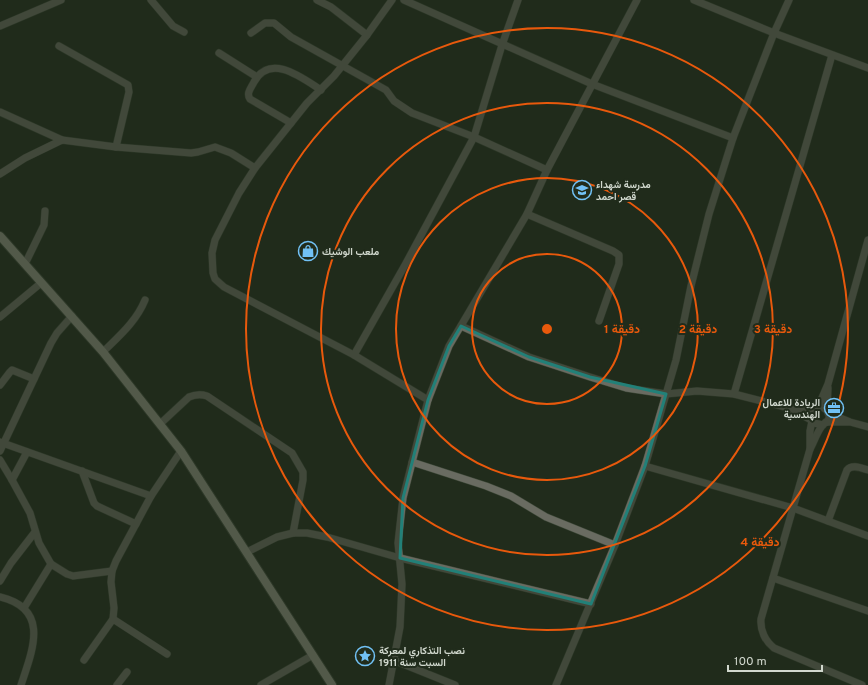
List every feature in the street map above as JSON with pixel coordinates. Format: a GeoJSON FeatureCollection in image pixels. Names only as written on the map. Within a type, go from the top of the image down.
{"type":"FeatureCollection","features":[{"type":"Feature","properties":{"kind":"main road"},"geometry":{"type":"LineString","coordinates":[[0,236],[103,352],[181,452],[332,685]]}},
{"type":"Feature","properties":{"kind":"street"},"geometry":{"type":"LineString","coordinates":[[0,26],[61,0]]}},
{"type":"Feature","properties":{"kind":"street"},"geometry":{"type":"LineString","coordinates":[[151,0],[172,26],[184,32]]}},
{"type":"Feature","properties":{"kind":"street"},"geometry":{"type":"LineString","coordinates":[[317,0],[331,7],[367,35]]}},
{"type":"Feature","properties":{"kind":"street"},"geometry":{"type":"LineString","coordinates":[[392,0],[367,35],[321,90],[306,103],[255,168],[239,193],[215,240],[211,260],[215,278],[224,287],[354,355],[428,400]]}},
{"type":"Feature","properties":{"kind":"street"},"geometry":{"type":"LineString","coordinates":[[404,0],[592,84],[733,138]]}},
{"type":"Feature","properties":{"kind":"street"},"geometry":{"type":"LineString","coordinates":[[354,355],[474,137],[502,45],[518,0]]}},
{"type":"Feature","properties":{"kind":"street"},"geometry":{"type":"LineString","coordinates":[[389,685],[400,627],[402,602],[398,543],[403,498],[428,400],[449,346],[526,214],[547,170],[637,0]]}},
{"type":"Feature","properties":{"kind":"street"},"geometry":{"type":"LineString","coordinates":[[694,0],[774,33],[868,68]]}},
{"type":"Feature","properties":{"kind":"street"},"geometry":{"type":"LineString","coordinates":[[556,685],[615,545],[645,466],[676,360],[691,286],[709,214],[733,138],[774,33],[789,0]]}},
{"type":"Feature","properties":{"kind":"street"},"geometry":{"type":"LineString","coordinates":[[251,33],[265,23],[274,23],[291,37],[386,90],[394,101],[412,113],[474,137],[547,170]]}},
{"type":"Feature","properties":{"kind":"street"},"geometry":{"type":"LineString","coordinates":[[59,46],[128,85],[129,92],[116,147]]}},
{"type":"Feature","properties":{"kind":"street"},"geometry":{"type":"LineString","coordinates":[[219,53],[257,77]]}},
{"type":"Feature","properties":{"kind":"street"},"geometry":{"type":"LineString","coordinates":[[734,394],[832,55]]}},
{"type":"Feature","properties":{"kind":"street"},"geometry":{"type":"LineString","coordinates":[[291,123],[250,99],[248,93],[257,77],[271,68],[282,69],[306,80],[321,90]]}},
{"type":"Feature","properties":{"kind":"street"},"geometry":{"type":"LineString","coordinates":[[0,112],[62,140],[116,147],[191,153],[215,147],[231,153],[255,168]]}},
{"type":"Feature","properties":{"kind":"street"},"geometry":{"type":"LineString","coordinates":[[0,174],[25,158],[62,140]]}},
{"type":"Feature","properties":{"kind":"street"},"geometry":{"type":"LineString","coordinates":[[25,264],[44,225],[45,210]]}},
{"type":"Feature","properties":{"kind":"street"},"geometry":{"type":"LineString","coordinates":[[526,214],[613,251],[619,255],[619,264],[599,321]]}},
{"type":"Feature","properties":{"kind":"street"},"geometry":{"type":"LineString","coordinates":[[810,449],[811,413],[816,407],[828,384],[868,240]]}},
{"type":"Feature","properties":{"kind":"street"},"geometry":{"type":"LineString","coordinates":[[0,317],[42,283]]}},
{"type":"Feature","properties":{"kind":"street"},"geometry":{"type":"LineString","coordinates":[[103,352],[131,324],[140,312],[145,300]]}},
{"type":"Feature","properties":{"kind":"street"},"geometry":{"type":"LineString","coordinates":[[0,451],[2,442],[57,333],[72,316]]}},
{"type":"Feature","properties":{"kind":"street"},"geometry":{"type":"LineString","coordinates":[[461,326],[529,357],[626,388],[666,394],[697,391],[734,394],[789,408],[812,420],[817,425],[850,422]]}},
{"type":"Feature","properties":{"kind":"street"},"geometry":{"type":"LineString","coordinates":[[0,385],[12,370],[34,378]]}},
{"type":"Feature","properties":{"kind":"street"},"geometry":{"type":"LineString","coordinates":[[828,384],[829,416],[810,449],[761,619],[761,626],[764,636],[774,648],[862,685]]}},
{"type":"Feature","properties":{"kind":"street"},"geometry":{"type":"LineString","coordinates":[[160,424],[189,397],[201,394],[208,396],[292,453],[303,472],[303,480],[293,533]]}},
{"type":"Feature","properties":{"kind":"street"},"geometry":{"type":"LineString","coordinates":[[789,408],[824,408],[850,422],[868,427]]}},
{"type":"Feature","properties":{"kind":"street"},"geometry":{"type":"LineString","coordinates":[[2,442],[151,496]]}},
{"type":"Feature","properties":{"kind":"street"},"geometry":{"type":"LineString","coordinates":[[12,480],[27,452]]}},
{"type":"Feature","properties":{"kind":"street"},"geometry":{"type":"LineString","coordinates":[[84,660],[113,620],[114,608],[111,582],[112,571],[116,561],[151,496],[181,452]]}},
{"type":"Feature","properties":{"kind":"street"},"geometry":{"type":"LineString","coordinates":[[0,460],[30,513],[39,543],[51,564],[73,576],[112,571]]}},
{"type":"Feature","properties":{"kind":"street"},"geometry":{"type":"LineString","coordinates":[[412,462],[505,493],[546,517],[615,545]]}},
{"type":"Feature","properties":{"kind":"street"},"geometry":{"type":"LineString","coordinates":[[645,466],[793,508],[868,536]]}},
{"type":"Feature","properties":{"kind":"street"},"geometry":{"type":"LineString","coordinates":[[828,521],[848,468],[853,466],[868,470]]}},
{"type":"Feature","properties":{"kind":"street"},"geometry":{"type":"LineString","coordinates":[[82,471],[97,506],[136,524]]}},
{"type":"Feature","properties":{"kind":"street"},"geometry":{"type":"LineString","coordinates":[[0,581],[11,563],[35,532]]}},
{"type":"Feature","properties":{"kind":"street"},"geometry":{"type":"LineString","coordinates":[[247,552],[272,539],[293,533],[308,533],[321,535],[400,558],[591,604]]}},
{"type":"Feature","properties":{"kind":"street"},"geometry":{"type":"LineString","coordinates":[[24,608],[51,564]]}},
{"type":"Feature","properties":{"kind":"street"},"geometry":{"type":"LineString","coordinates":[[773,578],[868,611]]}},
{"type":"Feature","properties":{"kind":"street"},"geometry":{"type":"LineString","coordinates":[[0,597],[12,600],[24,608],[32,620],[34,638],[21,685]]}},
{"type":"Feature","properties":{"kind":"street"},"geometry":{"type":"LineString","coordinates":[[113,620],[167,654]]}},
{"type":"Feature","properties":{"kind":"street"},"geometry":{"type":"LineString","coordinates":[[262,685],[313,655]]}},
{"type":"Feature","properties":{"kind":"street"},"geometry":{"type":"LineString","coordinates":[[394,660],[455,685]]}},
{"type":"Feature","properties":{"kind":"street"},"geometry":{"type":"LineString","coordinates":[[118,685],[127,672]]}},
{"type":"Feature","properties":{"kind":"highlighted area"},"geometry":{"type":"Polygon","coordinates":[[[461,326],[529,357],[590,377],[666,394],[645,466],[591,604],[400,558],[403,498],[428,400],[449,346],[461,326]]]}},
{"type":"Feature","properties":{"kind":"place","name":"مدرسة شهداء قصر احمد"},"geometry":{"type":"Point","coordinates":[582,190]}},
{"type":"Feature","properties":{"kind":"place","name":"ملعب الوشيك"},"geometry":{"type":"Point","coordinates":[308,251]}},
{"type":"Feature","properties":{"kind":"place","name":"الريادة للاعمال الهندسية"},"geometry":{"type":"Point","coordinates":[834,408]}},
{"type":"Feature","properties":{"kind":"place","name":"نصب التذكاري لمعركة السبت سنة 1911"},"geometry":{"type":"Point","coordinates":[365,656]}}]}
